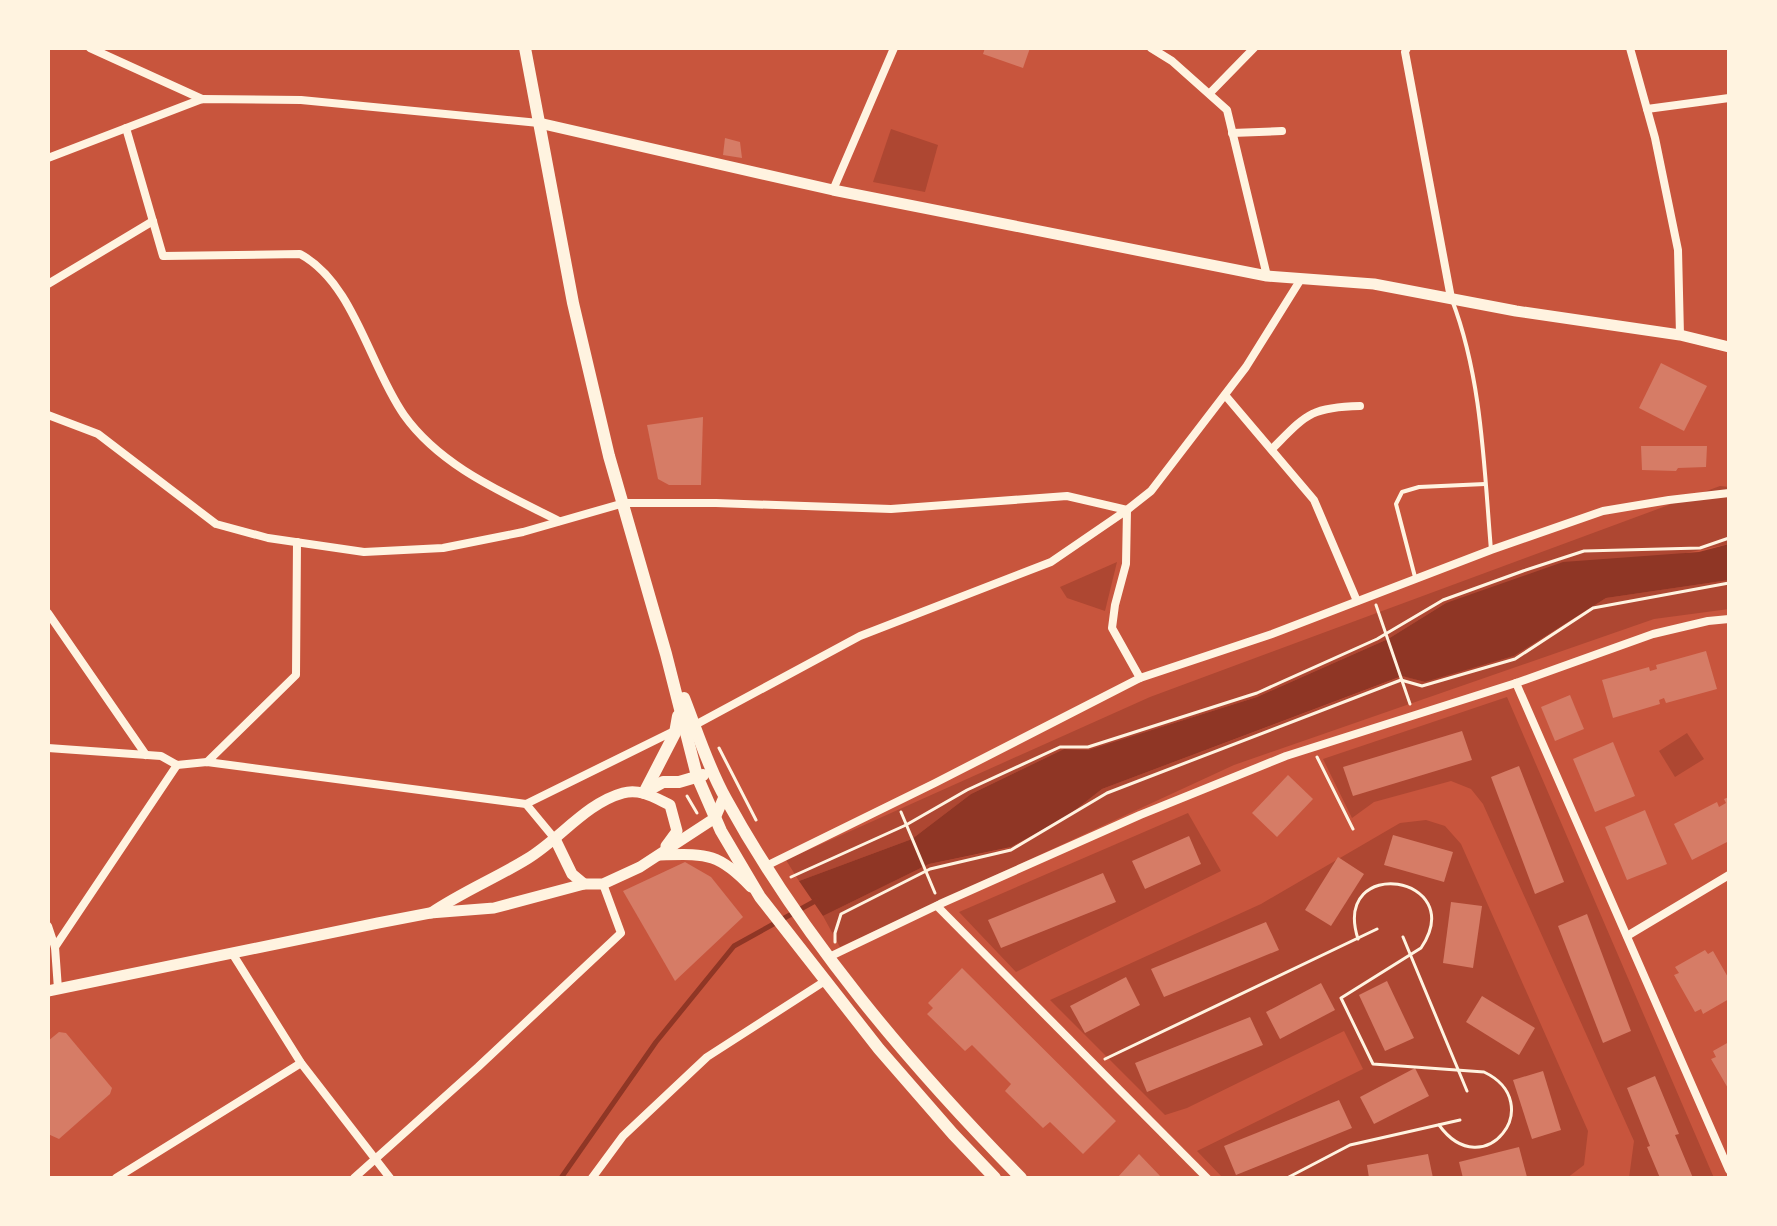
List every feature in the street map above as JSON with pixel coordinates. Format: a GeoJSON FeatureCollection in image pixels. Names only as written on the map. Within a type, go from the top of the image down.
{"type":"FeatureCollection","features":[{"type":"Feature","properties":{"kind":"main road"},"geometry":{"type":"LineString","coordinates":[[525,48],[573,303],[609,456],[666,654],[709,822],[760,897],[825,981],[944,1124],[995,1178]]}},
{"type":"Feature","properties":{"kind":"main road"},"geometry":{"type":"LineString","coordinates":[[666,654],[724,797],[766,866],[783,882],[814,938],[832,952],[966,1122],[1021,1178]]}},
{"type":"Feature","properties":{"kind":"main road"},"geometry":{"type":"LineString","coordinates":[[644,793],[676,729],[679,705]]}},
{"type":"Feature","properties":{"kind":"main road"},"geometry":{"type":"LineString","coordinates":[[644,793],[663,782],[679,782],[714,774]]}},
{"type":"Feature","properties":{"kind":"street"},"geometry":{"type":"LineString","coordinates":[[90,48],[202,99]]}},
{"type":"Feature","properties":{"kind":"street"},"geometry":{"type":"LineString","coordinates":[[833,190],[894,48]]}},
{"type":"Feature","properties":{"kind":"street"},"geometry":{"type":"LineString","coordinates":[[1151,48],[1172,61],[1227,110],[1267,276]]}},
{"type":"Feature","properties":{"kind":"street"},"geometry":{"type":"LineString","coordinates":[[1210,93],[1254,48]]}},
{"type":"Feature","properties":{"kind":"street"},"geometry":{"type":"LineString","coordinates":[[1407,48],[1405,52],[1451,298]]}},
{"type":"Feature","properties":{"kind":"street"},"geometry":{"type":"LineString","coordinates":[[1630,48],[1647,109],[1678,250],[1680,335]]}},
{"type":"Feature","properties":{"kind":"street"},"geometry":{"type":"LineString","coordinates":[[1647,109],[1729,98]]}},
{"type":"Feature","properties":{"kind":"street"},"geometry":{"type":"LineString","coordinates":[[48,158],[202,99],[301,100],[539,123],[833,190],[1267,276],[1374,284],[1516,311],[1680,335],[1729,347]]}},
{"type":"Feature","properties":{"kind":"street"},"geometry":{"type":"LineString","coordinates":[[126,128],[163,256],[300,254],[315,262],[341,292],[386,388],[423,439],[475,477],[560,521]]}},
{"type":"Feature","properties":{"kind":"street"},"geometry":{"type":"LineString","coordinates":[[1232,133],[1282,131]]}},
{"type":"Feature","properties":{"kind":"street"},"geometry":{"type":"LineString","coordinates":[[48,284],[153,221]]}},
{"type":"Feature","properties":{"kind":"street"},"geometry":{"type":"LineString","coordinates":[[695,725],[860,636],[1051,562],[1127,510],[1151,491],[1225,395],[1301,279]]}},
{"type":"Feature","properties":{"kind":"street"},"geometry":{"type":"LineString","coordinates":[[1225,395],[1314,500],[1357,601]]}},
{"type":"Feature","properties":{"kind":"street"},"geometry":{"type":"LineString","coordinates":[[1272,449],[1305,417],[1331,407],[1360,406]]}},
{"type":"Feature","properties":{"kind":"street"},"geometry":{"type":"LineString","coordinates":[[48,415],[98,434],[216,524],[297,542],[364,552],[443,548],[523,532],[624,503],[891,509],[1067,496],[1127,510]]}},
{"type":"Feature","properties":{"kind":"street"},"geometry":{"type":"LineString","coordinates":[[766,866],[1140,678],[1259,639],[1491,550],[1603,511],[1729,493]]}},
{"type":"Feature","properties":{"kind":"street"},"geometry":{"type":"LineString","coordinates":[[1127,510],[1126,564],[1112,628],[1140,678]]}},
{"type":"Feature","properties":{"kind":"street"},"geometry":{"type":"LineString","coordinates":[[207,762],[296,675],[297,542]]}},
{"type":"Feature","properties":{"kind":"street"},"geometry":{"type":"LineString","coordinates":[[48,613],[146,755]]}},
{"type":"Feature","properties":{"kind":"street"},"geometry":{"type":"LineString","coordinates":[[832,952],[1140,815],[1286,756],[1516,683],[1653,634],[1729,619]]}},
{"type":"Feature","properties":{"kind":"street"},"geometry":{"type":"LineString","coordinates":[[1516,683],[1729,1170]]}},
{"type":"Feature","properties":{"kind":"street"},"geometry":{"type":"LineString","coordinates":[[48,748],[161,756],[177,765],[207,762],[526,804],[676,729]]}},
{"type":"Feature","properties":{"kind":"street"},"geometry":{"type":"LineString","coordinates":[[55,947],[177,765]]}},
{"type":"Feature","properties":{"kind":"street"},"geometry":{"type":"LineString","coordinates":[[430,913],[528,859],[593,808],[624,792],[644,793],[670,805],[677,831],[659,855]]}},
{"type":"Feature","properties":{"kind":"street"},"geometry":{"type":"LineString","coordinates":[[48,926],[55,947],[53,990],[430,913],[494,908],[584,884],[603,884],[640,867],[709,822],[724,797]]}},
{"type":"Feature","properties":{"kind":"street"},"geometry":{"type":"LineString","coordinates":[[526,804],[555,839],[572,874],[584,884]]}},
{"type":"Feature","properties":{"kind":"street"},"geometry":{"type":"LineString","coordinates":[[659,855],[706,854],[731,866],[760,897]]}},
{"type":"Feature","properties":{"kind":"street"},"geometry":{"type":"LineString","coordinates":[[1627,936],[1729,875]]}},
{"type":"Feature","properties":{"kind":"street"},"geometry":{"type":"LineString","coordinates":[[354,1178],[621,933],[603,884]]}},
{"type":"Feature","properties":{"kind":"street"},"geometry":{"type":"LineString","coordinates":[[938,905],[1207,1178]]}},
{"type":"Feature","properties":{"kind":"street"},"geometry":{"type":"LineString","coordinates":[[232,953],[301,1063],[390,1178]]}},
{"type":"Feature","properties":{"kind":"street"},"geometry":{"type":"LineString","coordinates":[[592,1178],[623,1136],[707,1057],[825,981]]}},
{"type":"Feature","properties":{"kind":"street"},"geometry":{"type":"LineString","coordinates":[[116,1178],[301,1063]]}},
{"type":"Feature","properties":{"kind":"lane"},"geometry":{"type":"LineString","coordinates":[[1451,298],[1462,327],[1475,391],[1491,550]]}},
{"type":"Feature","properties":{"kind":"lane"},"geometry":{"type":"LineString","coordinates":[[1415,579],[1396,504],[1402,492],[1419,487],[1485,484]]}},
{"type":"Feature","properties":{"kind":"path"},"geometry":{"type":"LineString","coordinates":[[783,882],[906,825],[967,790],[1060,747],[1088,747],[1257,693],[1385,634],[1443,600],[1584,551],[1700,548],[1729,538]]}},
{"type":"Feature","properties":{"kind":"path"},"geometry":{"type":"LineString","coordinates":[[832,952],[841,914],[926,871],[1011,850],[1107,793],[1401,680],[1422,686],[1515,659],[1593,608],[1729,583]]}},
{"type":"Feature","properties":{"kind":"path"},"geometry":{"type":"LineString","coordinates":[[1372,595],[1413,715]]}},
{"type":"Feature","properties":{"kind":"path"},"geometry":{"type":"LineString","coordinates":[[717,743],[759,826]]}},
{"type":"Feature","properties":{"kind":"path"},"geometry":{"type":"LineString","coordinates":[[1312,748],[1353,829]]}},
{"type":"Feature","properties":{"kind":"path"},"geometry":{"type":"LineString","coordinates":[[679,782],[709,822]]}},
{"type":"Feature","properties":{"kind":"path"},"geometry":{"type":"LineString","coordinates":[[906,825],[938,905]]}},
{"type":"Feature","properties":{"kind":"path"},"geometry":{"type":"LineString","coordinates":[[1358,939],[1354,914],[1367,891],[1379,885],[1391,882],[1404,884],[1416,890],[1431,911],[1429,937],[1421,948],[1341,998],[1373,1064],[1484,1072],[1506,1087],[1511,1099],[1510,1124],[1494,1142],[1471,1148],[1449,1139],[1439,1125]]}},
{"type":"Feature","properties":{"kind":"path"},"geometry":{"type":"LineString","coordinates":[[1094,1064],[1377,929]]}},
{"type":"Feature","properties":{"kind":"path"},"geometry":{"type":"LineString","coordinates":[[1403,937],[1467,1091]]}},
{"type":"Feature","properties":{"kind":"path"},"geometry":{"type":"LineString","coordinates":[[1287,1178],[1350,1145],[1460,1120]]}},
{"type":"Feature","properties":{"kind":"shaded area"},"geometry":{"type":"Polygon","coordinates":[[[891,129],[938,145],[925,192],[873,182],[891,129]]]}},
{"type":"Feature","properties":{"kind":"shaded area"},"geometry":{"type":"Polygon","coordinates":[[[1720,486],[1729,487],[1729,544],[1446,603],[1388,639],[1257,697],[1088,750],[1064,749],[971,794],[912,839],[799,881],[786,860],[1150,697],[1720,486]]]}},
{"type":"Feature","properties":{"kind":"shaded area"},"geometry":{"type":"Polygon","coordinates":[[[1729,544],[1729,580],[1606,598],[1514,656],[1425,682],[1402,676],[1102,789],[1065,818],[1011,847],[929,864],[823,916],[799,881],[912,839],[971,794],[1064,749],[1088,750],[1257,697],[1388,639],[1446,603],[1563,562],[1699,552],[1729,544]]]}},
{"type":"Feature","properties":{"kind":"shaded area"},"geometry":{"type":"Polygon","coordinates":[[[1117,562],[1105,611],[1067,598],[1060,587],[1117,562]]]}},
{"type":"Feature","properties":{"kind":"shaded area"},"geometry":{"type":"Polygon","coordinates":[[[1729,580],[1729,609],[1654,619],[1234,765],[840,947],[823,916],[929,864],[1009,848],[1065,818],[1102,789],[1403,676],[1425,682],[1514,656],[1606,598],[1729,580]]]}},
{"type":"Feature","properties":{"kind":"shaded area"},"geometry":{"type":"Polygon","coordinates":[[[1507,697],[1714,1178],[1629,1178],[1634,1141],[1483,804],[1471,789],[1451,781],[1374,802],[1352,818],[1323,759],[1507,697]]]}},
{"type":"Feature","properties":{"kind":"shaded area"},"geometry":{"type":"Polygon","coordinates":[[[1687,733],[1704,759],[1675,777],[1659,751],[1687,733]]]}},
{"type":"Feature","properties":{"kind":"shaded area"},"geometry":{"type":"Polygon","coordinates":[[[1188,813],[1221,871],[1016,972],[959,912],[1188,813]]]}},
{"type":"Feature","properties":{"kind":"shaded area"},"geometry":{"type":"Polygon","coordinates":[[[1426,820],[1445,826],[1461,844],[1588,1131],[1584,1165],[1567,1178],[1223,1178],[1197,1151],[1363,1069],[1344,1031],[1187,1108],[1165,1115],[1050,1000],[1261,904],[1400,823],[1426,820]]]}},
{"type":"Feature","properties":{"kind":"building"},"geometry":{"type":"Polygon","coordinates":[[[985,48],[1030,48],[1023,68],[983,54],[985,48]]]}},
{"type":"Feature","properties":{"kind":"building"},"geometry":{"type":"Polygon","coordinates":[[[725,138],[740,142],[742,158],[723,155],[725,138]]]}},
{"type":"Feature","properties":{"kind":"building"},"geometry":{"type":"Polygon","coordinates":[[[1661,363],[1707,386],[1684,431],[1639,408],[1661,363]]]}},
{"type":"Feature","properties":{"kind":"building"},"geometry":{"type":"Polygon","coordinates":[[[703,417],[701,485],[669,485],[658,479],[647,425],[703,417]]]}},
{"type":"Feature","properties":{"kind":"building"},"geometry":{"type":"Polygon","coordinates":[[[1641,446],[1707,446],[1706,467],[1678,468],[1676,471],[1642,470],[1641,446]]]}},
{"type":"Feature","properties":{"kind":"building"},"geometry":{"type":"Polygon","coordinates":[[[1706,651],[1717,689],[1666,703],[1664,698],[1659,700],[1660,704],[1613,718],[1602,680],[1649,667],[1650,671],[1657,669],[1656,665],[1706,651]]]}},
{"type":"Feature","properties":{"kind":"building"},"geometry":{"type":"Polygon","coordinates":[[[1570,695],[1584,729],[1555,741],[1541,707],[1570,695]]]}},
{"type":"Feature","properties":{"kind":"building"},"geometry":{"type":"Polygon","coordinates":[[[1462,731],[1472,760],[1353,796],[1343,767],[1462,731]]]}},
{"type":"Feature","properties":{"kind":"building"},"geometry":{"type":"Polygon","coordinates":[[[1613,742],[1635,796],[1595,812],[1573,759],[1613,742]]]}},
{"type":"Feature","properties":{"kind":"building"},"geometry":{"type":"Polygon","coordinates":[[[1519,766],[1564,882],[1535,894],[1491,777],[1519,766]]]}},
{"type":"Feature","properties":{"kind":"building"},"geometry":{"type":"Polygon","coordinates":[[[1288,775],[1313,799],[1277,837],[1252,813],[1288,775]]]}},
{"type":"Feature","properties":{"kind":"building"},"geometry":{"type":"Polygon","coordinates":[[[1729,797],[1729,841],[1692,860],[1674,824],[1717,802],[1719,807],[1729,797]]]}},
{"type":"Feature","properties":{"kind":"building"},"geometry":{"type":"Polygon","coordinates":[[[1645,810],[1667,864],[1627,880],[1605,827],[1645,810]]]}},
{"type":"Feature","properties":{"kind":"building"},"geometry":{"type":"Polygon","coordinates":[[[1393,835],[1453,852],[1444,882],[1384,865],[1393,835]]]}},
{"type":"Feature","properties":{"kind":"building"},"geometry":{"type":"Polygon","coordinates":[[[1189,836],[1201,864],[1145,889],[1132,861],[1189,836]]]}},
{"type":"Feature","properties":{"kind":"building"},"geometry":{"type":"Polygon","coordinates":[[[1338,857],[1364,874],[1331,926],[1305,910],[1338,857]]]}},
{"type":"Feature","properties":{"kind":"building"},"geometry":{"type":"Polygon","coordinates":[[[685,862],[711,877],[743,917],[675,981],[623,891],[685,862]]]}},
{"type":"Feature","properties":{"kind":"building"},"geometry":{"type":"Polygon","coordinates":[[[1103,873],[1116,902],[1001,948],[988,920],[1103,873]]]}},
{"type":"Feature","properties":{"kind":"building"},"geometry":{"type":"Polygon","coordinates":[[[1451,902],[1482,906],[1473,968],[1443,963],[1451,902]]]}},
{"type":"Feature","properties":{"kind":"building"},"geometry":{"type":"Polygon","coordinates":[[[1587,914],[1631,1031],[1603,1043],[1558,926],[1587,914]]]}},
{"type":"Feature","properties":{"kind":"building"},"geometry":{"type":"Polygon","coordinates":[[[1266,922],[1279,950],[1164,997],[1151,969],[1266,922]]]}},
{"type":"Feature","properties":{"kind":"building"},"geometry":{"type":"Polygon","coordinates":[[[1705,950],[1708,954],[1713,951],[1729,979],[1729,999],[1703,1014],[1701,1009],[1695,1012],[1674,975],[1679,973],[1675,967],[1705,950]]]}},
{"type":"Feature","properties":{"kind":"building"},"geometry":{"type":"Polygon","coordinates":[[[962,968],[1116,1121],[1083,1154],[1050,1122],[1043,1128],[1005,1091],[1011,1084],[972,1045],[965,1051],[927,1014],[933,1008],[928,1003],[962,968]]]}},
{"type":"Feature","properties":{"kind":"building"},"geometry":{"type":"Polygon","coordinates":[[[1126,977],[1140,1005],[1085,1033],[1070,1006],[1126,977]]]}},
{"type":"Feature","properties":{"kind":"building"},"geometry":{"type":"Polygon","coordinates":[[[1387,981],[1414,1038],[1385,1051],[1359,995],[1387,981]]]}},
{"type":"Feature","properties":{"kind":"building"},"geometry":{"type":"Polygon","coordinates":[[[1321,983],[1335,1010],[1280,1039],[1266,1012],[1321,983]]]}},
{"type":"Feature","properties":{"kind":"building"},"geometry":{"type":"Polygon","coordinates":[[[1482,996],[1535,1028],[1519,1055],[1466,1022],[1482,996]]]}},
{"type":"Feature","properties":{"kind":"building"},"geometry":{"type":"Polygon","coordinates":[[[1250,1017],[1263,1045],[1147,1092],[1135,1063],[1250,1017]]]}},
{"type":"Feature","properties":{"kind":"building"},"geometry":{"type":"Polygon","coordinates":[[[59,1032],[66,1033],[112,1088],[110,1094],[59,1139],[48,1134],[48,1041],[59,1032]]]}},
{"type":"Feature","properties":{"kind":"building"},"geometry":{"type":"Polygon","coordinates":[[[1729,1042],[1729,1090],[1711,1059],[1716,1057],[1713,1051],[1729,1042]]]}},
{"type":"Feature","properties":{"kind":"building"},"geometry":{"type":"Polygon","coordinates":[[[1415,1068],[1429,1096],[1374,1124],[1360,1097],[1415,1068]]]}},
{"type":"Feature","properties":{"kind":"building"},"geometry":{"type":"Polygon","coordinates":[[[1543,1071],[1561,1130],[1532,1139],[1513,1080],[1543,1071]]]}},
{"type":"Feature","properties":{"kind":"building"},"geometry":{"type":"Polygon","coordinates":[[[1655,1076],[1693,1178],[1660,1178],[1647,1147],[1650,1146],[1627,1088],[1655,1076]]]}},
{"type":"Feature","properties":{"kind":"building"},"geometry":{"type":"Polygon","coordinates":[[[1339,1100],[1352,1128],[1236,1175],[1224,1146],[1339,1100]]]}},
{"type":"Feature","properties":{"kind":"building"},"geometry":{"type":"Polygon","coordinates":[[[1519,1147],[1527,1177],[1463,1178],[1459,1162],[1519,1147]]]}},
{"type":"Feature","properties":{"kind":"building"},"geometry":{"type":"Polygon","coordinates":[[[1139,1154],[1162,1178],[1117,1178],[1139,1154]]]}},
{"type":"Feature","properties":{"kind":"building"},"geometry":{"type":"Polygon","coordinates":[[[1428,1154],[1433,1178],[1369,1178],[1367,1165],[1428,1154]]]}},
{"type":"Feature","properties":{"kind":"waterway"},"geometry":{"type":"LineString","coordinates":[[561,1178],[656,1042],[734,946],[817,900]]}}]}
